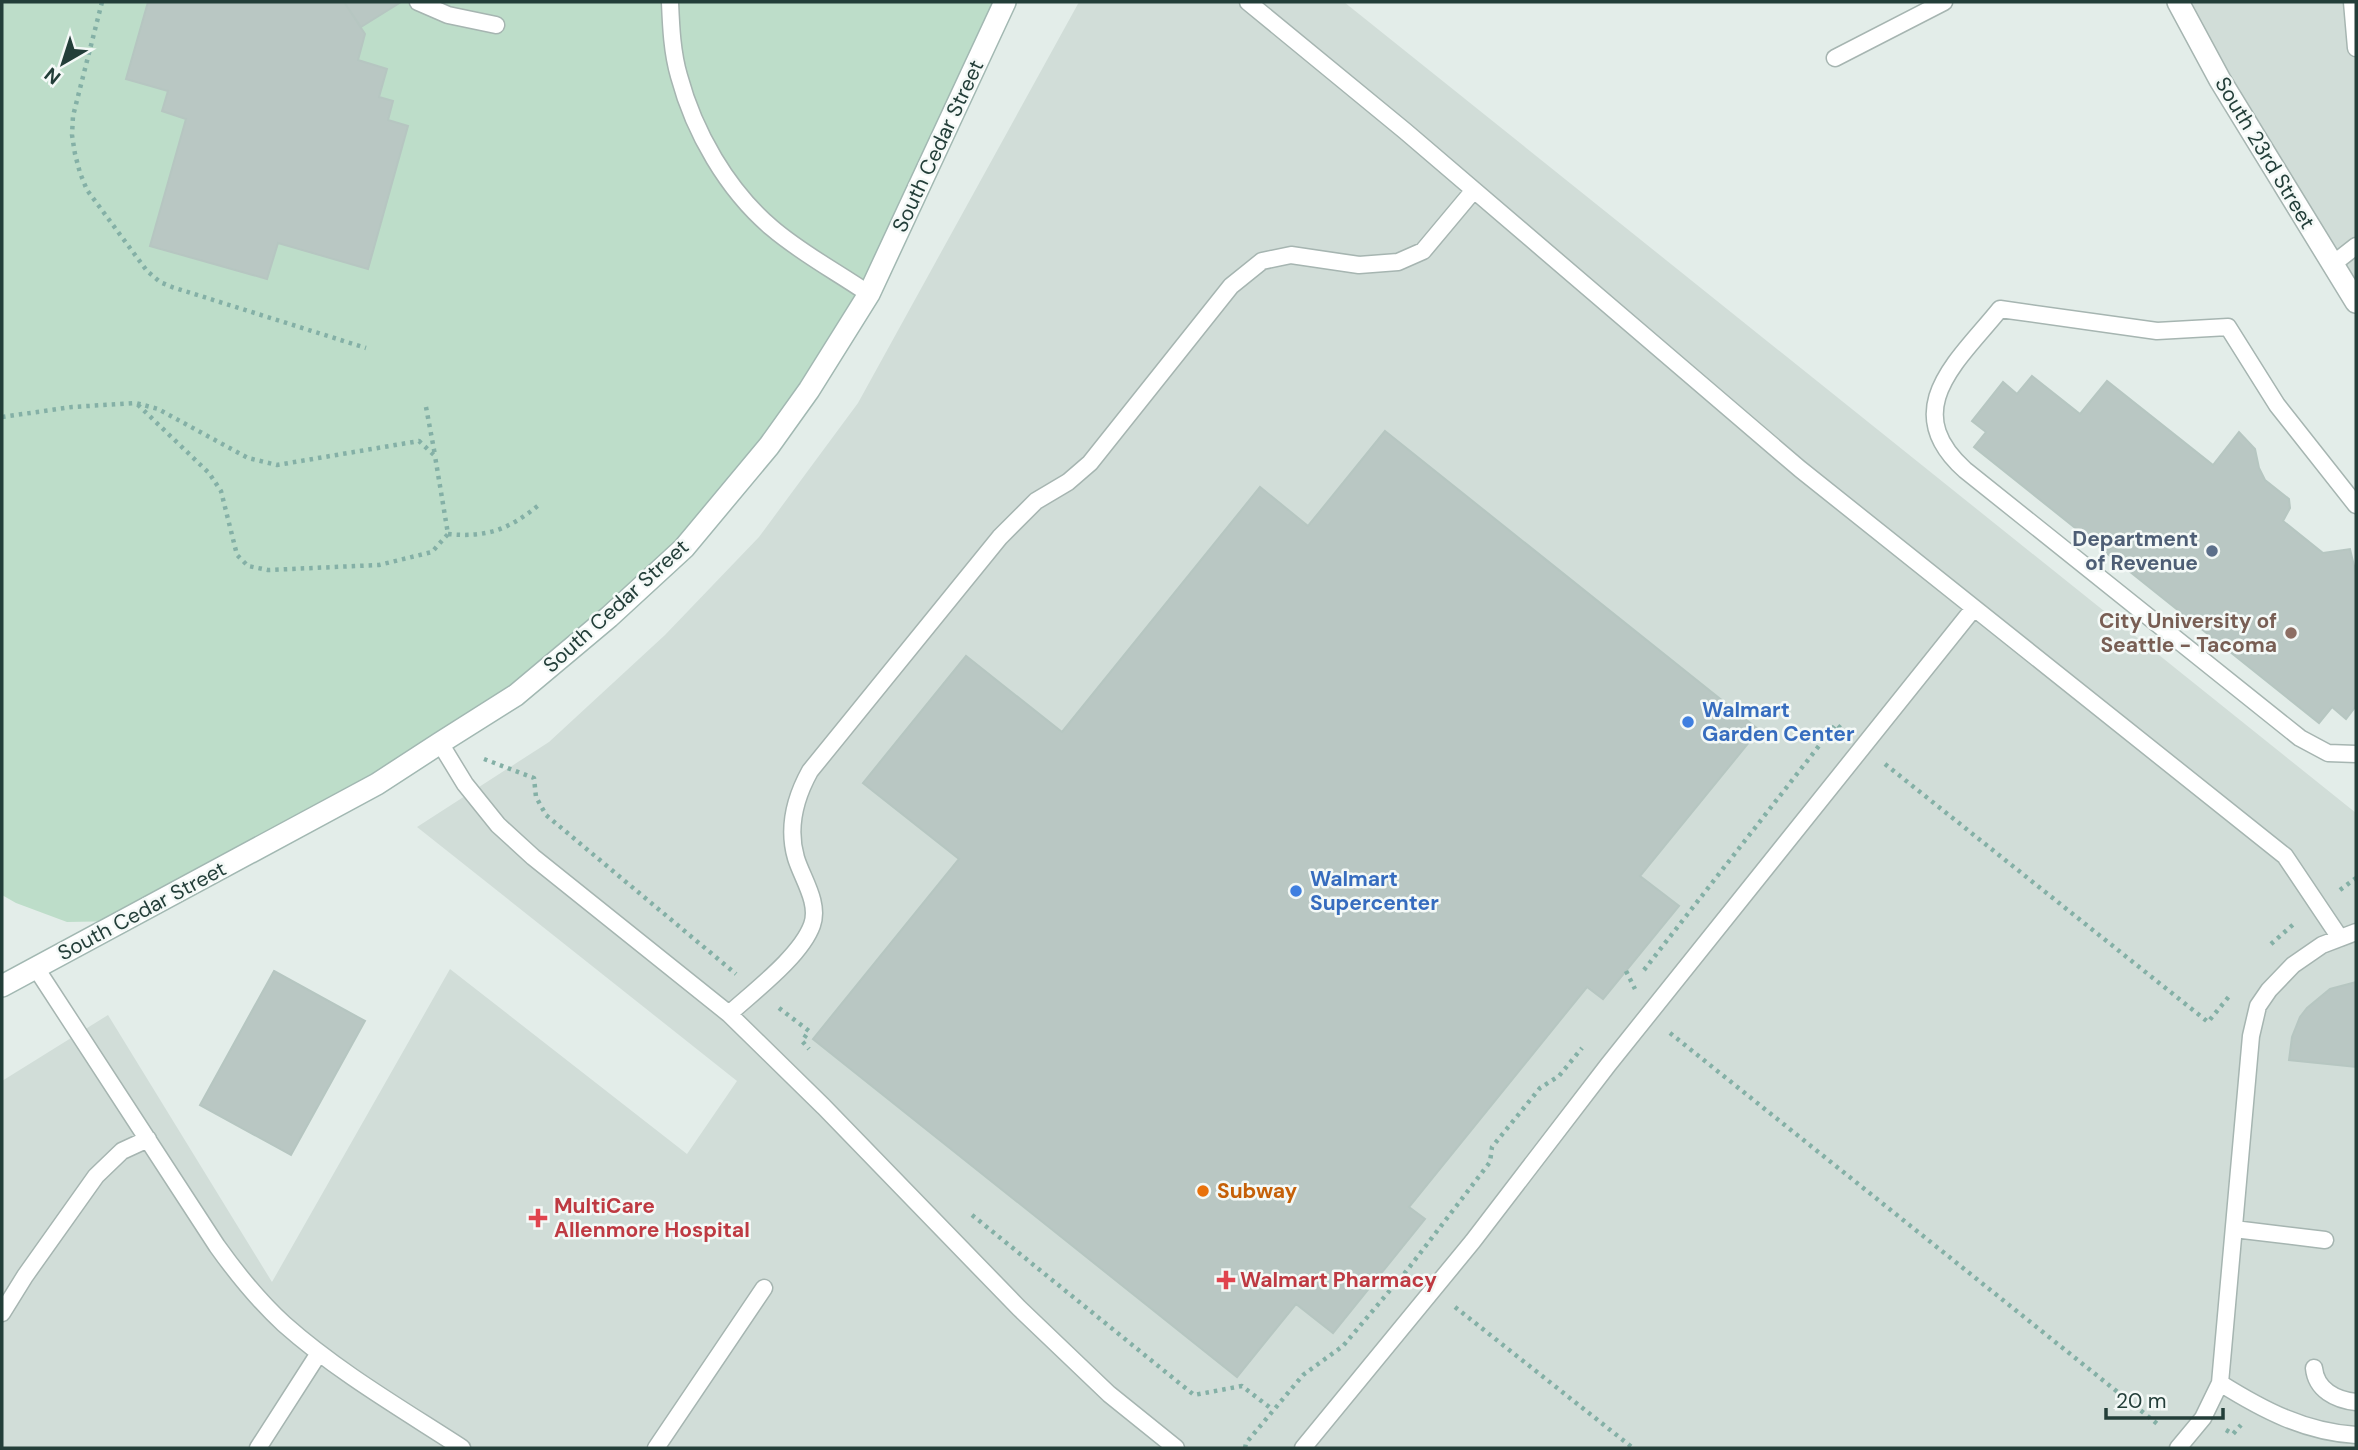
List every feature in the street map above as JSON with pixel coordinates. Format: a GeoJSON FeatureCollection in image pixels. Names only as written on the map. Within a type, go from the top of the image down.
{"type":"FeatureCollection","features":[{"type":"Feature","properties":{"kind":"main road","name":"South Cedar Street"},"geometry":{"type":"LineString","coordinates":[[2,986],[377,784],[516,695],[609,617],[684,548],[769,446],[809,390],[869,293],[1005,2]]}},
{"type":"Feature","properties":{"kind":"main road","name":"South 23rd Street"},"geometry":{"type":"LineString","coordinates":[[2178,2],[2220,80],[2356,302]]}},
{"type":"Feature","properties":{"kind":"lane"},"geometry":{"type":"LineString","coordinates":[[418,2],[448,15],[496,25]]}},
{"type":"Feature","properties":{"kind":"lane"},"geometry":{"type":"LineString","coordinates":[[670,2],[679,77],[708,148],[738,193],[774,230],[869,293]]}},
{"type":"Feature","properties":{"kind":"lane"},"geometry":{"type":"LineString","coordinates":[[1248,2],[1474,190],[1800,470],[2286,856],[2319,905],[2348,935],[2322,944],[2293,965],[2258,1006],[2251,1036],[2220,1383],[2203,1418],[2179,1448]]}},
{"type":"Feature","properties":{"kind":"lane"},"geometry":{"type":"LineString","coordinates":[[1835,58],[1944,2]]}},
{"type":"Feature","properties":{"kind":"lane"},"geometry":{"type":"LineString","coordinates":[[2351,2],[2356,48]]}},
{"type":"Feature","properties":{"kind":"lane"},"geometry":{"type":"LineString","coordinates":[[729,1014],[800,947],[813,923],[813,904],[795,856],[791,830],[797,795],[810,771],[1000,537],[1036,501],[1069,482],[1090,463],[1231,286],[1262,261],[1291,255],[1359,265],[1398,262],[1423,251],[1474,190]]}},
{"type":"Feature","properties":{"kind":"lane"},"geometry":{"type":"LineString","coordinates":[[2333,264],[2356,246]]}},
{"type":"Feature","properties":{"kind":"lane"},"geometry":{"type":"LineString","coordinates":[[2356,505],[2277,405],[2228,327],[2157,331],[2000,309],[1942,382],[1935,407],[1938,431],[1949,453],[1965,470],[2300,738],[2328,752],[2356,754]]}},
{"type":"Feature","properties":{"kind":"lane"},"geometry":{"type":"LineString","coordinates":[[1303,1448],[1434,1289],[1648,1015],[1974,608]]}},
{"type":"Feature","properties":{"kind":"lane"},"geometry":{"type":"LineString","coordinates":[[440,743],[465,784],[498,825],[533,857],[729,1014],[824,1107],[1019,1308],[1109,1394],[1176,1448]]}},
{"type":"Feature","properties":{"kind":"lane"},"geometry":{"type":"LineString","coordinates":[[36,968],[239,1275],[283,1323],[319,1353],[462,1448]]}},
{"type":"Feature","properties":{"kind":"lane"},"geometry":{"type":"LineString","coordinates":[[2,1313],[96,1176],[122,1151],[148,1139]]}},
{"type":"Feature","properties":{"kind":"lane"},"geometry":{"type":"LineString","coordinates":[[2234,1229],[2325,1240]]}},
{"type":"Feature","properties":{"kind":"lane"},"geometry":{"type":"LineString","coordinates":[[656,1448],[764,1289]]}},
{"type":"Feature","properties":{"kind":"lane"},"geometry":{"type":"LineString","coordinates":[[258,1448],[319,1353]]}},
{"type":"Feature","properties":{"kind":"lane"},"geometry":{"type":"LineString","coordinates":[[2314,1368],[2319,1383],[2325,1390],[2356,1402]]}},
{"type":"Feature","properties":{"kind":"lane"},"geometry":{"type":"LineString","coordinates":[[2220,1383],[2253,1404],[2306,1427],[2356,1435]]}},
{"type":"Feature","properties":{"kind":"path"},"geometry":{"type":"LineString","coordinates":[[102,2],[73,116],[75,154],[87,190],[147,271],[160,282],[172,287],[366,348]]}},
{"type":"Feature","properties":{"kind":"path"},"geometry":{"type":"LineString","coordinates":[[136,403],[209,473],[221,491],[237,555],[248,566],[268,570],[379,565],[432,552],[448,534],[484,534],[502,529],[522,519],[540,504]]}},
{"type":"Feature","properties":{"kind":"path"},"geometry":{"type":"LineString","coordinates":[[2,417],[72,407],[136,403],[158,409],[248,458],[277,465],[419,441],[435,456]]}},
{"type":"Feature","properties":{"kind":"path"},"geometry":{"type":"LineString","coordinates":[[426,407],[448,534]]}},
{"type":"Feature","properties":{"kind":"path"},"geometry":{"type":"LineString","coordinates":[[1625,995],[1836,724],[2208,1022],[2232,993]]}},
{"type":"Feature","properties":{"kind":"path"},"geometry":{"type":"LineString","coordinates":[[440,743],[534,778],[536,797],[545,815],[809,1031],[802,1041],[811,1051]]}},
{"type":"Feature","properties":{"kind":"path"},"geometry":{"type":"LineString","coordinates":[[2269,946],[2276,937],[2356,878]]}},
{"type":"Feature","properties":{"kind":"path"},"geometry":{"type":"LineString","coordinates":[[1626,971],[1648,1015],[2162,1427]]}},
{"type":"Feature","properties":{"kind":"path"},"geometry":{"type":"LineString","coordinates":[[1245,1448],[1246,1443],[1303,1375],[1343,1346],[1408,1269],[1490,1162],[1492,1147],[1540,1088],[1559,1076],[1584,1046]]}},
{"type":"Feature","properties":{"kind":"path"},"geometry":{"type":"LineString","coordinates":[[965,1209],[1194,1395],[1242,1386],[1273,1410]]}},
{"type":"Feature","properties":{"kind":"path"},"geometry":{"type":"LineString","coordinates":[[1408,1269],[1633,1448]]}},
{"type":"Feature","properties":{"kind":"path"},"geometry":{"type":"LineString","coordinates":[[2203,1418],[2233,1434],[2247,1418]]}},
{"type":"Feature","properties":{"kind":"shaded area"},"geometry":{"type":"Polygon","coordinates":[[[1079,2],[1344,2],[2356,813],[2356,1448],[2,1448],[2,1081],[108,1015],[272,1282],[450,969],[687,1154],[737,1081],[417,827],[549,742],[665,635],[759,537],[858,403],[1079,2]]]}},
{"type":"Feature","properties":{"kind":"shaded area"},"geometry":{"type":"Polygon","coordinates":[[[2178,2],[2356,2],[2356,302],[2178,2]]]}},
{"type":"Feature","properties":{"kind":"green space"},"geometry":{"type":"Polygon","coordinates":[[[2,2],[1005,2],[869,294],[684,548],[516,695],[123,921],[67,922],[2,895],[2,2]]]}},
{"type":"Feature","properties":{"kind":"building"},"geometry":{"type":"Polygon","coordinates":[[[148,2],[344,2],[365,34],[358,60],[387,69],[379,97],[393,101],[388,120],[408,126],[368,269],[278,243],[267,279],[150,246],[186,119],[162,111],[168,91],[126,79],[148,2]]]}},
{"type":"Feature","properties":{"kind":"building"},"geometry":{"type":"Polygon","coordinates":[[[344,2],[401,2],[361,27],[344,2]]]}},
{"type":"Feature","properties":{"kind":"building","name":"Department of Revenue"},"geometry":{"type":"Polygon","coordinates":[[[2032,376],[2080,414],[2107,381],[2213,465],[2239,432],[2255,449],[2265,480],[2289,499],[2290,508],[2283,521],[2323,553],[2350,549],[2356,574],[2356,706],[2346,719],[2332,707],[2319,723],[1974,447],[1986,432],[1972,421],[2003,382],[2017,394],[2032,376]]]}},
{"type":"Feature","properties":{"kind":"building","name":"Walmart Supercenter"},"geometry":{"type":"Polygon","coordinates":[[[1385,431],[1759,730],[1640,876],[1679,906],[1603,999],[1587,987],[1409,1207],[1425,1219],[1333,1333],[1296,1304],[1237,1377],[813,1039],[959,859],[863,783],[966,656],[1062,732],[1260,487],[1308,526],[1385,431]]]}},
{"type":"Feature","properties":{"kind":"building"},"geometry":{"type":"Polygon","coordinates":[[[274,971],[365,1021],[291,1155],[200,1105],[274,971]]]}},
{"type":"Feature","properties":{"kind":"building"},"geometry":{"type":"Polygon","coordinates":[[[2356,982],[2356,1067],[2289,1060],[2292,1037],[2307,1008],[2330,989],[2356,982]]]}},
{"type":"Feature","properties":{"kind":"place","name":"Department of Revenue"},"geometry":{"type":"Point","coordinates":[2212,551]}},
{"type":"Feature","properties":{"kind":"place","name":"City University of Seattle - Tacoma"},"geometry":{"type":"Point","coordinates":[2291,633]}},
{"type":"Feature","properties":{"kind":"place","name":"Walmart Garden Center"},"geometry":{"type":"Point","coordinates":[1688,722]}},
{"type":"Feature","properties":{"kind":"place","name":"Walmart Supercenter"},"geometry":{"type":"Point","coordinates":[1296,891]}},
{"type":"Feature","properties":{"kind":"place","name":"Subway"},"geometry":{"type":"Point","coordinates":[1203,1191]}},
{"type":"Feature","properties":{"kind":"place","name":"MultiCare Allenmore Hospital"},"geometry":{"type":"Point","coordinates":[538,1218]}},
{"type":"Feature","properties":{"kind":"place","name":"Walmart Pharmacy"},"geometry":{"type":"Point","coordinates":[1226,1280]}}]}
